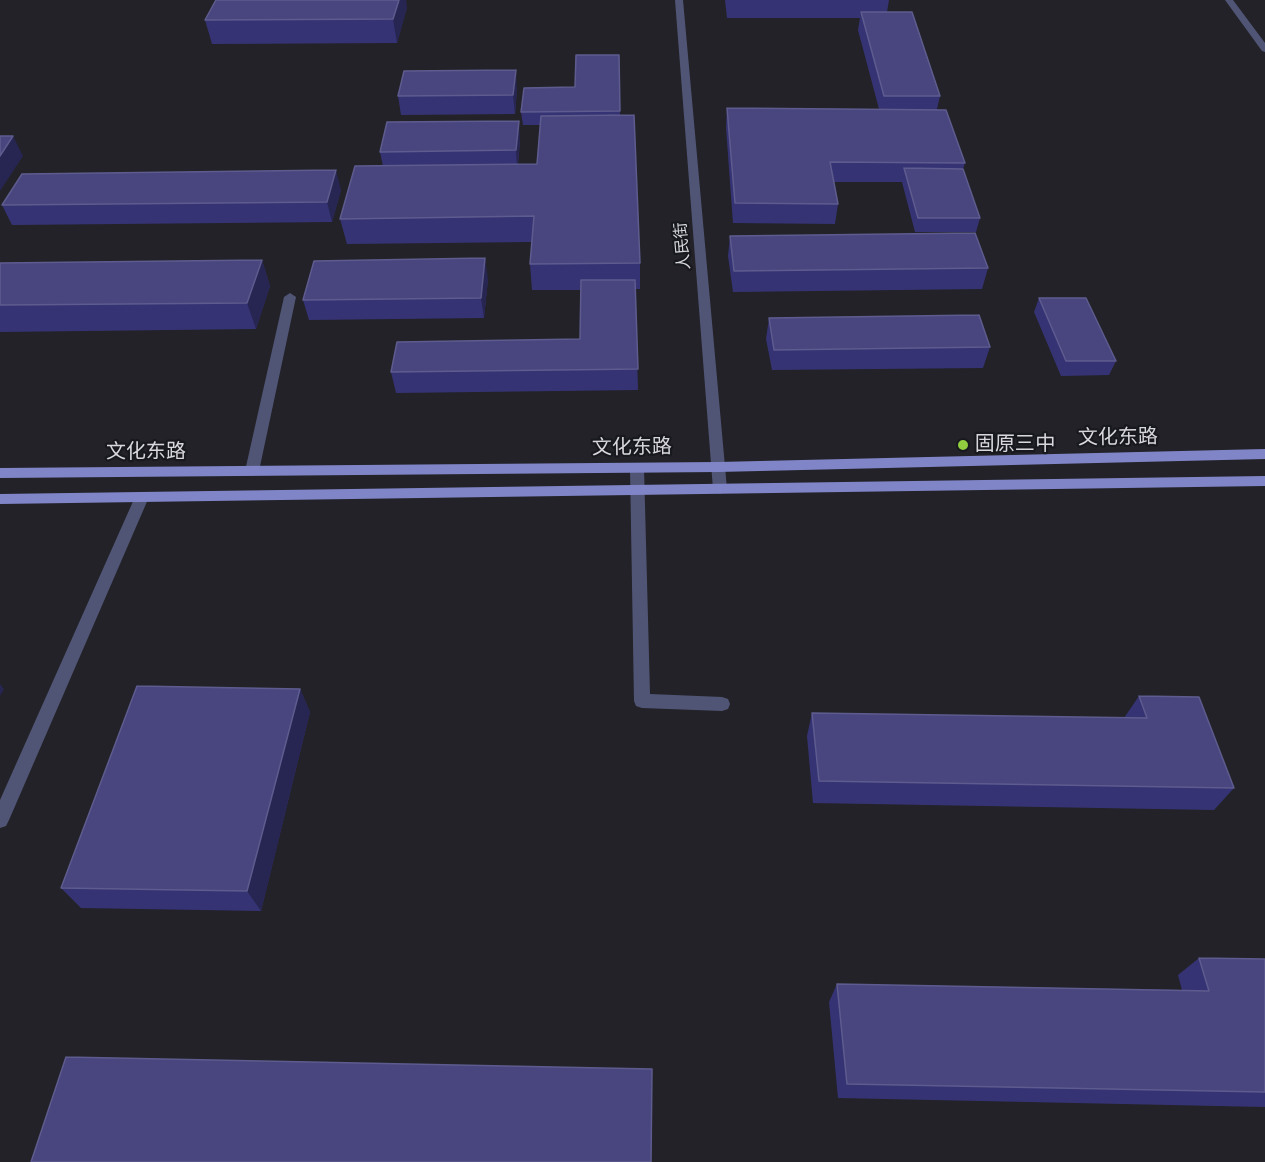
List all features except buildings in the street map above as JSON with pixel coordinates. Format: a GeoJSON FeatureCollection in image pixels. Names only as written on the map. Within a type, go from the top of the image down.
{"type":"FeatureCollection","features":[{"type":"Feature","properties":{"kind":"main road","name":"文化东路"},"geometry":{"type":"LineString","coordinates":[[0,473],[718,467],[1265,454]]}},
{"type":"Feature","properties":{"kind":"main road"},"geometry":{"type":"LineString","coordinates":[[0,499],[1265,481]]}},
{"type":"Feature","properties":{"kind":"street","name":"人民街"},"geometry":{"type":"LineString","coordinates":[[679,0],[720,489]]}},
{"type":"Feature","properties":{"kind":"street"},"geometry":{"type":"LineString","coordinates":[[1229,0],[1265,50]]}},
{"type":"Feature","properties":{"kind":"street"},"geometry":{"type":"LineString","coordinates":[[252,471],[290,297]]}},
{"type":"Feature","properties":{"kind":"street"},"geometry":{"type":"LineString","coordinates":[[637,468],[642,701],[722,704]]}},
{"type":"Feature","properties":{"kind":"street"},"geometry":{"type":"LineString","coordinates":[[0,820],[142,497]]}},
{"type":"Feature","properties":{"kind":"place","name":"固原三中"},"geometry":{"type":"Point","coordinates":[963,445]}}]}
